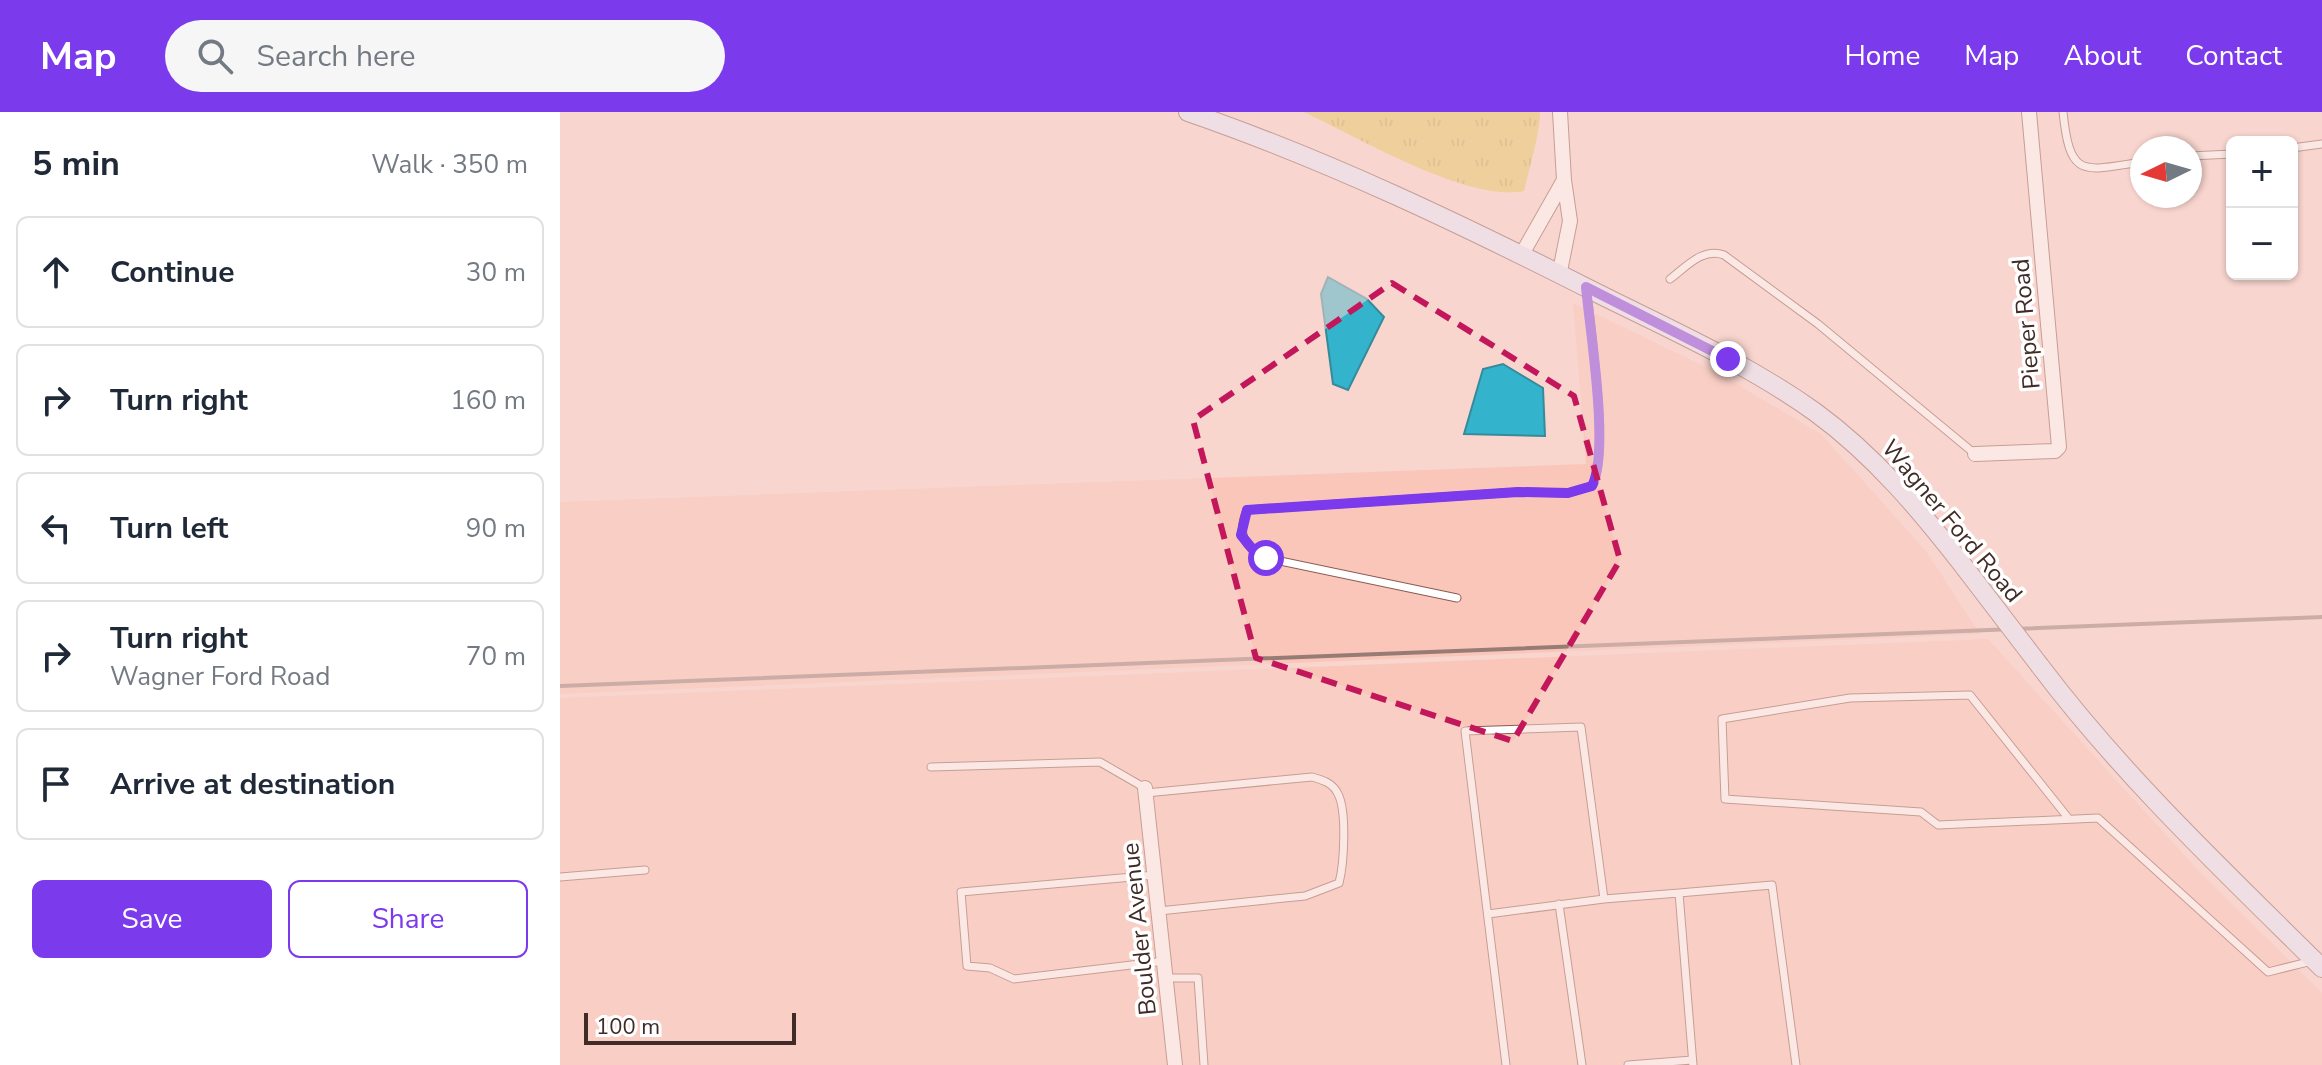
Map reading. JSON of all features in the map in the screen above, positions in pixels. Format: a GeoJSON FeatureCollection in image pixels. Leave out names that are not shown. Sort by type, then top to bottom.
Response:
{"type":"FeatureCollection","features":[{"type":"Feature","properties":{"kind":"main road","name":"Wagner Ford Road"},"geometry":{"type":"LineString","coordinates":[[1188,112],[1337,168],[1560,271],[1728,359],[1816,413],[1883,471],[2131,775],[2318,964]]}},
{"type":"Feature","properties":{"kind":"street"},"geometry":{"type":"LineString","coordinates":[[1560,112],[1570,221],[1560,271]]}},
{"type":"Feature","properties":{"kind":"street","name":"Pieper Road"},"geometry":{"type":"LineString","coordinates":[[1975,454],[2055,451],[2059,447],[2029,112]]}},
{"type":"Feature","properties":{"kind":"street"},"geometry":{"type":"LineString","coordinates":[[1522,254],[1564,180]]}},
{"type":"Feature","properties":{"kind":"street","name":"Boulder Avenue"},"geometry":{"type":"LineString","coordinates":[[1146,790],[1175,1065]]}},
{"type":"Feature","properties":{"kind":"lane"},"geometry":{"type":"LineString","coordinates":[[2063,112],[2071,157],[2078,165],[2092,168],[2130,163]]}},
{"type":"Feature","properties":{"kind":"lane"},"geometry":{"type":"LineString","coordinates":[[2298,147],[2322,144]]}},
{"type":"Feature","properties":{"kind":"lane"},"geometry":{"type":"LineString","coordinates":[[2202,155],[2226,154]]}},
{"type":"Feature","properties":{"kind":"lane"},"geometry":{"type":"LineString","coordinates":[[1670,279],[1708,253],[1724,255],[1818,324],[1975,454]]}},
{"type":"Feature","properties":{"kind":"lane"},"geometry":{"type":"LineString","coordinates":[[1457,598],[1266,558],[1246,544],[1241,535],[1241,523],[1247,510],[1518,492],[1568,493],[1592,486],[1599,467],[1599,454],[1586,287]]}},
{"type":"Feature","properties":{"kind":"lane"},"geometry":{"type":"LineString","coordinates":[[2069,819],[1970,695],[1850,698],[1722,719],[1725,799],[1921,812],[1938,825],[2098,818],[2268,972],[2318,964]]}},
{"type":"Feature","properties":{"kind":"lane"},"geometry":{"type":"LineString","coordinates":[[1506,1065],[1465,731],[1581,727],[1604,899]]}},
{"type":"Feature","properties":{"kind":"lane"},"geometry":{"type":"LineString","coordinates":[[931,767],[1100,762],[1146,790],[1312,777],[1328,782],[1339,795],[1344,864],[1339,883],[1305,896],[1159,911]]}},
{"type":"Feature","properties":{"kind":"lane"},"geometry":{"type":"LineString","coordinates":[[560,877],[645,870]]}},
{"type":"Feature","properties":{"kind":"lane"},"geometry":{"type":"LineString","coordinates":[[1155,875],[961,892],[967,966],[990,968],[1014,979],[1165,961]]}},
{"type":"Feature","properties":{"kind":"lane"},"geometry":{"type":"LineString","coordinates":[[1488,914],[1604,899],[1772,885],[1796,1065]]}},
{"type":"Feature","properties":{"kind":"lane"},"geometry":{"type":"LineString","coordinates":[[1628,1065],[1693,1062],[1679,893]]}},
{"type":"Feature","properties":{"kind":"lane"},"geometry":{"type":"LineString","coordinates":[[1559,904],[1582,1065]]}},
{"type":"Feature","properties":{"kind":"lane"},"geometry":{"type":"LineString","coordinates":[[1166,978],[1198,978],[1204,1065]]}},
{"type":"Feature","properties":{"kind":"highlighted area"},"geometry":{"type":"Polygon","coordinates":[[[1392,283],[1574,396],[1620,560],[1513,741],[1256,658],[1193,420],[1392,283]]]}},
{"type":"Feature","properties":{"kind":"shaded area"},"geometry":{"type":"Polygon","coordinates":[[[1573,303],[1718,373],[1821,434],[1926,551],[1980,634],[560,694],[560,502],[1586,464],[1573,303]]]}},
{"type":"Feature","properties":{"kind":"shaded area"},"geometry":{"type":"Polygon","coordinates":[[[1988,639],[2197,869],[2322,993],[2322,1065],[560,1065],[560,698],[1988,639]]]}},
{"type":"Feature","properties":{"kind":"green space"},"geometry":{"type":"Polygon","coordinates":[[[1304,112],[1540,112],[1540,121],[1524,191],[1501,192],[1444,178],[1304,112]]]}},
{"type":"Feature","properties":{"kind":"water"},"geometry":{"type":"Polygon","coordinates":[[[1328,277],[1367,299],[1384,317],[1348,390],[1333,384],[1321,294],[1328,277]]]}},
{"type":"Feature","properties":{"kind":"water"},"geometry":{"type":"Polygon","coordinates":[[[1503,364],[1543,388],[1545,436],[1464,434],[1483,369],[1503,364]]]}},
{"type":"Feature","properties":{"kind":"railway"},"geometry":{"type":"LineString","coordinates":[[560,686],[2322,617]]}},
{"type":"Feature","properties":{"kind":"route"},"geometry":{"type":"LineString","coordinates":[[1266,558],[1246,544],[1241,535],[1241,523],[1247,510],[1518,492],[1568,493],[1584,491],[1592,486],[1599,467],[1598,428],[1586,287],[1728,359]]}}]}
